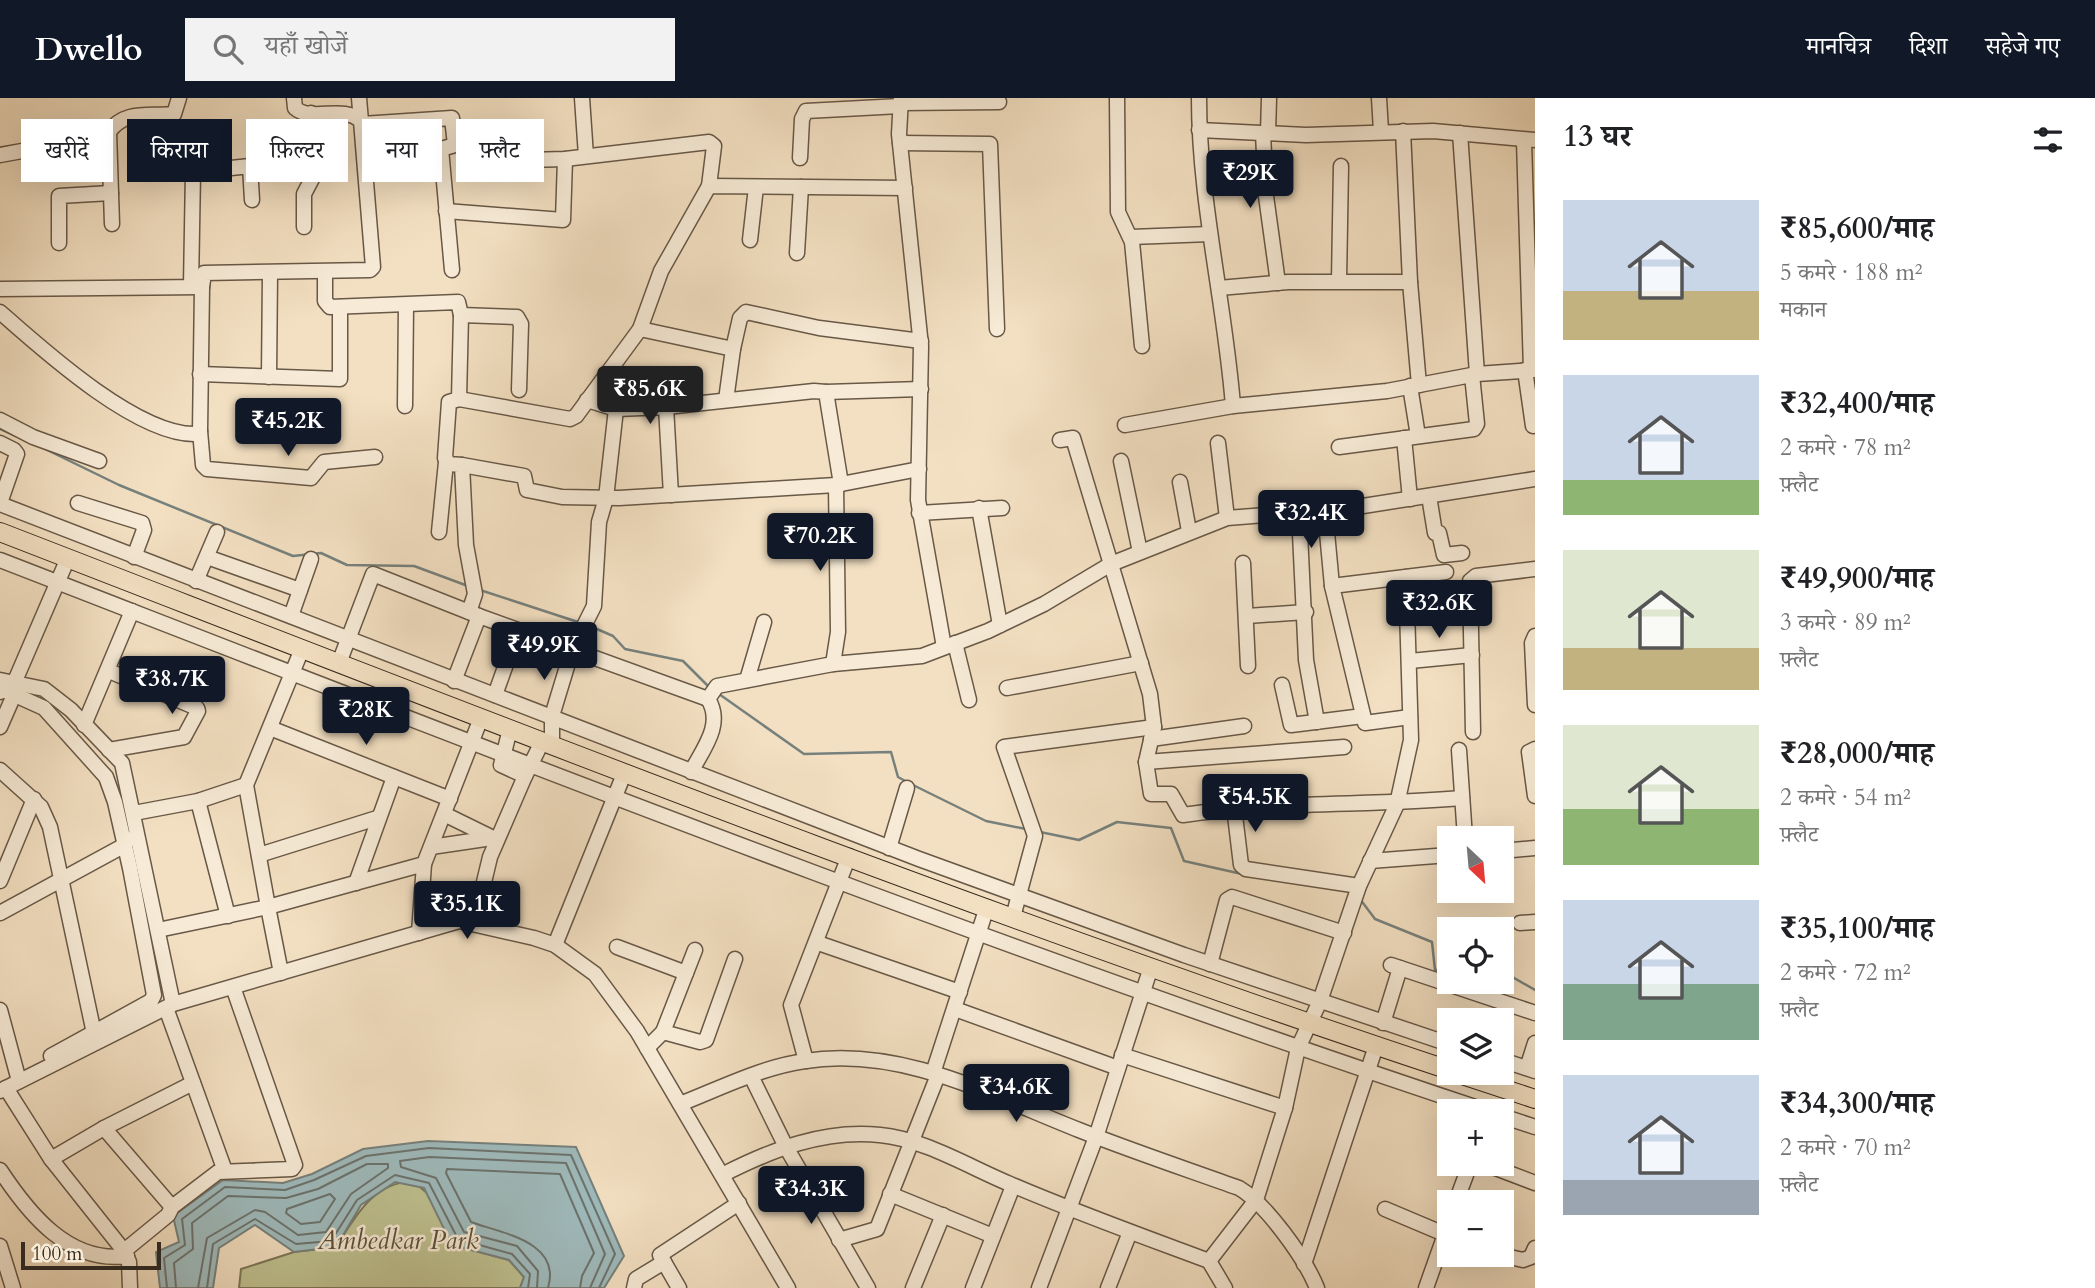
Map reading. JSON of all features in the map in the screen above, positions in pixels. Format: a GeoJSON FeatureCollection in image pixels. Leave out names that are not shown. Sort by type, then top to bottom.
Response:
{"type":"FeatureCollection","features":[{"type":"Feature","properties":{"kind":"main road"},"geometry":{"type":"LineString","coordinates":[[0,532],[624,774],[1310,1025],[1437,1066]]}},
{"type":"Feature","properties":{"kind":"main road"},"geometry":{"type":"LineString","coordinates":[[1492,1085],[1535,1099]]}},
{"type":"Feature","properties":{"kind":"street"},"geometry":{"type":"LineString","coordinates":[[112,223],[109,132],[114,125],[135,114],[174,114],[179,98]]}},
{"type":"Feature","properties":{"kind":"street"},"geometry":{"type":"LineString","coordinates":[[294,98],[297,111],[346,114],[361,123],[451,117],[455,145],[441,149],[452,270]]}},
{"type":"Feature","properties":{"kind":"street"},"geometry":{"type":"LineString","coordinates":[[196,287],[204,273],[364,271],[373,267],[359,98]]}},
{"type":"Feature","properties":{"kind":"street"},"geometry":{"type":"LineString","coordinates":[[582,98],[586,156]]}},
{"type":"Feature","properties":{"kind":"street"},"geometry":{"type":"LineString","coordinates":[[1117,98],[1118,212],[1130,237],[1142,346]]}},
{"type":"Feature","properties":{"kind":"street"},"geometry":{"type":"LineString","coordinates":[[1199,98],[1199,130],[1210,233],[1233,406]]}},
{"type":"Feature","properties":{"kind":"street"},"geometry":{"type":"LineString","coordinates":[[1269,98],[1265,133],[1266,196],[1278,283]]}},
{"type":"Feature","properties":{"kind":"street"},"geometry":{"type":"LineString","coordinates":[[1379,98],[1381,131]]}},
{"type":"Feature","properties":{"kind":"street"},"geometry":{"type":"LineString","coordinates":[[800,158],[802,119],[806,111],[900,103],[999,102]]}},
{"type":"Feature","properties":{"kind":"street"},"geometry":{"type":"LineString","coordinates":[[900,103],[900,143],[921,341],[919,513],[949,645],[969,700]]}},
{"type":"Feature","properties":{"kind":"street"},"geometry":{"type":"LineString","coordinates":[[304,227],[303,194],[315,173],[311,113]]}},
{"type":"Feature","properties":{"kind":"street"},"geometry":{"type":"LineString","coordinates":[[1199,130],[1265,133],[1403,131],[1460,133],[1529,141],[1530,370],[1533,426]]}},
{"type":"Feature","properties":{"kind":"street"},"geometry":{"type":"LineString","coordinates":[[1403,131],[1415,386],[1410,499]]}},
{"type":"Feature","properties":{"kind":"street"},"geometry":{"type":"LineString","coordinates":[[1339,447],[1476,427],[1460,133]]}},
{"type":"Feature","properties":{"kind":"street"},"geometry":{"type":"LineString","coordinates":[[439,533],[449,402],[459,399],[570,419],[576,416],[640,329],[661,271],[709,186],[714,146],[712,142],[544,160]]}},
{"type":"Feature","properties":{"kind":"street"},"geometry":{"type":"LineString","coordinates":[[900,143],[990,144],[997,329]]}},
{"type":"Feature","properties":{"kind":"street"},"geometry":{"type":"LineString","coordinates":[[0,155],[21,151]]}},
{"type":"Feature","properties":{"kind":"street"},"geometry":{"type":"LineString","coordinates":[[446,211],[563,220],[565,159]]}},
{"type":"Feature","properties":{"kind":"street"},"geometry":{"type":"LineString","coordinates":[[252,200],[250,166],[193,172],[203,465],[207,469],[311,478],[324,462],[375,457]]}},
{"type":"Feature","properties":{"kind":"street"},"geometry":{"type":"LineString","coordinates":[[1339,281],[1341,166]]}},
{"type":"Feature","properties":{"kind":"street"},"geometry":{"type":"LineString","coordinates":[[709,186],[905,188]]}},
{"type":"Feature","properties":{"kind":"street"},"geometry":{"type":"LineString","coordinates":[[750,240],[756,187]]}},
{"type":"Feature","properties":{"kind":"street"},"geometry":{"type":"LineString","coordinates":[[797,253],[801,187]]}},
{"type":"Feature","properties":{"kind":"street"},"geometry":{"type":"LineString","coordinates":[[59,243],[60,196],[111,193]]}},
{"type":"Feature","properties":{"kind":"street"},"geometry":{"type":"LineString","coordinates":[[1130,237],[1210,233]]}},
{"type":"Feature","properties":{"kind":"street"},"geometry":{"type":"LineString","coordinates":[[325,272],[324,301],[330,307],[458,302],[461,314],[459,399]]}},
{"type":"Feature","properties":{"kind":"street"},"geometry":{"type":"LineString","coordinates":[[269,377],[270,273]]}},
{"type":"Feature","properties":{"kind":"street"},"geometry":{"type":"LineString","coordinates":[[1219,288],[1339,281],[1410,282]]}},
{"type":"Feature","properties":{"kind":"street"},"geometry":{"type":"LineString","coordinates":[[0,289],[196,287]]}},
{"type":"Feature","properties":{"kind":"street"},"geometry":{"type":"LineString","coordinates":[[405,406],[406,305]]}},
{"type":"Feature","properties":{"kind":"street"},"geometry":{"type":"LineString","coordinates":[[200,374],[340,379],[341,307]]}},
{"type":"Feature","properties":{"kind":"street"},"geometry":{"type":"LineString","coordinates":[[0,312],[129,412],[169,430],[188,434],[200,431]]}},
{"type":"Feature","properties":{"kind":"street"},"geometry":{"type":"LineString","coordinates":[[726,400],[740,318],[746,312],[819,328],[921,341]]}},
{"type":"Feature","properties":{"kind":"street"},"geometry":{"type":"LineString","coordinates":[[461,314],[520,320],[519,390]]}},
{"type":"Feature","properties":{"kind":"street"},"geometry":{"type":"LineString","coordinates":[[640,329],[733,349]]}},
{"type":"Feature","properties":{"kind":"street"},"geometry":{"type":"LineString","coordinates":[[1125,425],[1233,406],[1530,370]]}},
{"type":"Feature","properties":{"kind":"street"},"geometry":{"type":"LineString","coordinates":[[587,400],[616,409],[826,392],[921,389]]}},
{"type":"Feature","properties":{"kind":"street"},"geometry":{"type":"LineString","coordinates":[[826,392],[839,485],[838,632],[833,664]]}},
{"type":"Feature","properties":{"kind":"street"},"geometry":{"type":"LineString","coordinates":[[666,407],[671,495]]}},
{"type":"Feature","properties":{"kind":"street"},"geometry":{"type":"LineString","coordinates":[[474,924],[495,839],[529,771],[547,744],[552,716],[572,650],[584,621],[594,606],[599,522],[606,498],[616,409]]}},
{"type":"Feature","properties":{"kind":"street"},"geometry":{"type":"LineString","coordinates":[[0,420],[33,437],[99,461]]}},
{"type":"Feature","properties":{"kind":"street"},"geometry":{"type":"LineString","coordinates":[[1060,440],[1073,439],[1150,694],[1152,733],[1146,762],[1151,794],[1171,794],[1183,815],[1234,807],[1397,804],[1462,798]]}},
{"type":"Feature","properties":{"kind":"street"},"geometry":{"type":"LineString","coordinates":[[0,443],[16,453],[4,473],[0,504],[889,848],[1210,964],[1437,1040]]}},
{"type":"Feature","properties":{"kind":"street"},"geometry":{"type":"LineString","coordinates":[[1218,443],[1227,517]]}},
{"type":"Feature","properties":{"kind":"street"},"geometry":{"type":"LineString","coordinates":[[1121,461],[1140,552]]}},
{"type":"Feature","properties":{"kind":"street"},"geometry":{"type":"LineString","coordinates":[[446,462],[524,476],[527,490],[545,495],[606,498],[839,485],[919,469]]}},
{"type":"Feature","properties":{"kind":"street"},"geometry":{"type":"LineString","coordinates":[[454,681],[474,614],[475,589],[466,545],[461,465]]}},
{"type":"Feature","properties":{"kind":"street"},"geometry":{"type":"LineString","coordinates":[[339,663],[373,574],[572,650],[712,693],[747,680],[833,664],[922,656],[1044,604],[1111,564],[1227,517],[1325,510],[1535,480]]}},
{"type":"Feature","properties":{"kind":"street"},"geometry":{"type":"LineString","coordinates":[[1180,482],[1189,531]]}},
{"type":"Feature","properties":{"kind":"street"},"geometry":{"type":"LineString","coordinates":[[1429,496],[1435,533],[1439,533],[1444,555],[1462,553]]}},
{"type":"Feature","properties":{"kind":"street"},"geometry":{"type":"LineString","coordinates":[[78,503],[142,523],[144,530],[134,557]]}},
{"type":"Feature","properties":{"kind":"street"},"geometry":{"type":"LineString","coordinates":[[979,508],[1000,625]]}},
{"type":"Feature","properties":{"kind":"street"},"geometry":{"type":"LineString","coordinates":[[919,513],[1002,508]]}},
{"type":"Feature","properties":{"kind":"street"},"geometry":{"type":"LineString","coordinates":[[1325,510],[1332,586],[1365,723],[1410,717]]}},
{"type":"Feature","properties":{"kind":"street"},"geometry":{"type":"LineString","coordinates":[[1299,512],[1306,612],[1306,660],[1317,722]]}},
{"type":"Feature","properties":{"kind":"street"},"geometry":{"type":"LineString","coordinates":[[196,581],[218,532]]}},
{"type":"Feature","properties":{"kind":"street"},"geometry":{"type":"LineString","coordinates":[[207,557],[300,590]]}},
{"type":"Feature","properties":{"kind":"street"},"geometry":{"type":"LineString","coordinates":[[0,727],[7,687],[68,558]]}},
{"type":"Feature","properties":{"kind":"street"},"geometry":{"type":"LineString","coordinates":[[291,616],[311,559]]}},
{"type":"Feature","properties":{"kind":"street"},"geometry":{"type":"LineString","coordinates":[[0,560],[505,755],[529,771],[614,797],[1298,1048],[1451,1099]]}},
{"type":"Feature","properties":{"kind":"street"},"geometry":{"type":"LineString","coordinates":[[1243,563],[1248,666]]}},
{"type":"Feature","properties":{"kind":"street"},"geometry":{"type":"LineString","coordinates":[[1473,732],[1472,578],[1535,569]]}},
{"type":"Feature","properties":{"kind":"street"},"geometry":{"type":"LineString","coordinates":[[1332,586],[1447,572]]}},
{"type":"Feature","properties":{"kind":"street"},"geometry":{"type":"LineString","coordinates":[[1209,1261],[1256,1200],[1285,1108],[1298,1048],[1320,1001],[1357,893],[1397,804],[1411,740],[1406,577]]}},
{"type":"Feature","properties":{"kind":"street"},"geometry":{"type":"LineString","coordinates":[[85,724],[132,611]]}},
{"type":"Feature","properties":{"kind":"street"},"geometry":{"type":"LineString","coordinates":[[1247,616],[1306,612]]}},
{"type":"Feature","properties":{"kind":"street"},"geometry":{"type":"LineString","coordinates":[[747,680],[764,622]]}},
{"type":"Feature","properties":{"kind":"street"},"geometry":{"type":"LineString","coordinates":[[495,695],[518,631]]}},
{"type":"Feature","properties":{"kind":"street"},"geometry":{"type":"LineString","coordinates":[[1535,636],[1531,643],[1535,705]]}},
{"type":"Feature","properties":{"kind":"street"},"geometry":{"type":"LineString","coordinates":[[281,973],[246,785],[302,649]]}},
{"type":"Feature","properties":{"kind":"street"},"geometry":{"type":"LineString","coordinates":[[1409,661],[1472,655]]}},
{"type":"Feature","properties":{"kind":"street"},"geometry":{"type":"LineString","coordinates":[[1007,688],[1141,663]]}},
{"type":"Feature","properties":{"kind":"street"},"geometry":{"type":"LineString","coordinates":[[109,671],[197,708],[198,711],[184,737],[109,750]]}},
{"type":"Feature","properties":{"kind":"street"},"geometry":{"type":"LineString","coordinates":[[1282,685],[1290,725],[1363,716]]}},
{"type":"Feature","properties":{"kind":"street"},"geometry":{"type":"LineString","coordinates":[[7,687],[44,689],[85,724],[122,763],[158,930],[170,1006],[193,1083],[225,1171]]}},
{"type":"Feature","properties":{"kind":"street"},"geometry":{"type":"LineString","coordinates":[[7,687],[44,708],[106,777],[125,845],[154,998],[95,1037],[11,1084]]}},
{"type":"Feature","properties":{"kind":"street"},"geometry":{"type":"LineString","coordinates":[[691,772],[715,725],[712,693]]}},
{"type":"Feature","properties":{"kind":"street"},"geometry":{"type":"LineString","coordinates":[[419,933],[424,864],[481,718]]}},
{"type":"Feature","properties":{"kind":"street"},"geometry":{"type":"LineString","coordinates":[[1013,917],[1035,836],[1004,747],[1244,726]]}},
{"type":"Feature","properties":{"kind":"street"},"geometry":{"type":"LineString","coordinates":[[270,728],[450,799]]}},
{"type":"Feature","properties":{"kind":"street"},"geometry":{"type":"LineString","coordinates":[[505,755],[510,729]]}},
{"type":"Feature","properties":{"kind":"street"},"geometry":{"type":"LineString","coordinates":[[1146,762],[1344,747]]}},
{"type":"Feature","properties":{"kind":"street"},"geometry":{"type":"LineString","coordinates":[[1535,749],[1529,752],[1535,796]]}},
{"type":"Feature","properties":{"kind":"street"},"geometry":{"type":"LineString","coordinates":[[1459,750],[1464,826]]}},
{"type":"Feature","properties":{"kind":"street"},"geometry":{"type":"LineString","coordinates":[[106,777],[122,763]]}},
{"type":"Feature","properties":{"kind":"street"},"geometry":{"type":"LineString","coordinates":[[0,770],[34,799],[41,807],[50,827],[95,1037]]}},
{"type":"Feature","properties":{"kind":"street"},"geometry":{"type":"LineString","coordinates":[[555,945],[624,774]]}},
{"type":"Feature","properties":{"kind":"street"},"geometry":{"type":"LineString","coordinates":[[356,883],[377,818],[394,777]]}},
{"type":"Feature","properties":{"kind":"street"},"geometry":{"type":"LineString","coordinates":[[135,817],[246,785]]}},
{"type":"Feature","properties":{"kind":"street"},"geometry":{"type":"LineString","coordinates":[[889,848],[907,788]]}},
{"type":"Feature","properties":{"kind":"street"},"geometry":{"type":"LineString","coordinates":[[0,881],[34,799]]}},
{"type":"Feature","properties":{"kind":"street"},"geometry":{"type":"LineString","coordinates":[[198,801],[228,916]]}},
{"type":"Feature","properties":{"kind":"street"},"geometry":{"type":"LineString","coordinates":[[1234,807],[1241,864],[1246,869],[1357,893]]}},
{"type":"Feature","properties":{"kind":"street"},"geometry":{"type":"LineString","coordinates":[[444,814],[495,839]]}},
{"type":"Feature","properties":{"kind":"street"},"geometry":{"type":"LineString","coordinates":[[0,913],[125,845],[135,817]]}},
{"type":"Feature","properties":{"kind":"street"},"geometry":{"type":"LineString","coordinates":[[259,855],[377,818]]}},
{"type":"Feature","properties":{"kind":"street"},"geometry":{"type":"LineString","coordinates":[[431,847],[495,839]]}},
{"type":"Feature","properties":{"kind":"street"},"geometry":{"type":"LineString","coordinates":[[1514,850],[1535,848]]}},
{"type":"Feature","properties":{"kind":"street"},"geometry":{"type":"LineString","coordinates":[[806,1060],[791,1005],[818,943],[849,856]]}},
{"type":"Feature","properties":{"kind":"street"},"geometry":{"type":"LineString","coordinates":[[1370,861],[1437,856]]}},
{"type":"Feature","properties":{"kind":"street"},"geometry":{"type":"LineString","coordinates":[[158,930],[268,907],[424,864]]}},
{"type":"Feature","properties":{"kind":"street"},"geometry":{"type":"LineString","coordinates":[[1210,964],[1227,900],[1232,897],[1345,933]]}},
{"type":"Feature","properties":{"kind":"street"},"geometry":{"type":"LineString","coordinates":[[839,1240],[877,1229],[936,1074],[987,907]]}},
{"type":"Feature","properties":{"kind":"street"},"geometry":{"type":"LineString","coordinates":[[95,1037],[170,1006],[459,921],[555,945],[595,974],[648,1048],[788,1288]]}},
{"type":"Feature","properties":{"kind":"street"},"geometry":{"type":"LineString","coordinates":[[818,943],[960,992]]}},
{"type":"Feature","properties":{"kind":"street"},"geometry":{"type":"LineString","coordinates":[[617,947],[686,973]]}},
{"type":"Feature","properties":{"kind":"street"},"geometry":{"type":"LineString","coordinates":[[648,1048],[663,1032],[695,950]]}},
{"type":"Feature","properties":{"kind":"street"},"geometry":{"type":"LineString","coordinates":[[663,1032],[700,1042],[706,1040],[735,959]]}},
{"type":"Feature","properties":{"kind":"street"},"geometry":{"type":"LineString","coordinates":[[1383,1023],[1396,966],[1535,1013]]}},
{"type":"Feature","properties":{"kind":"street"},"geometry":{"type":"LineString","coordinates":[[1039,1288],[1096,1137],[1151,967]]}},
{"type":"Feature","properties":{"kind":"street"},"geometry":{"type":"LineString","coordinates":[[0,1170],[24,1203],[65,1244],[90,1254],[126,1253],[168,1214],[172,1207],[218,1172],[292,1169],[295,1165],[233,987]]}},
{"type":"Feature","properties":{"kind":"street"},"geometry":{"type":"LineString","coordinates":[[955,1009],[1120,1062],[1285,1108]]}},
{"type":"Feature","properties":{"kind":"street"},"geometry":{"type":"LineString","coordinates":[[0,1010],[11,1084],[51,1160],[126,1253],[130,1288]]}},
{"type":"Feature","properties":{"kind":"street"},"geometry":{"type":"LineString","coordinates":[[1514,1064],[1531,1070],[1535,1042]]}},
{"type":"Feature","properties":{"kind":"street"},"geometry":{"type":"LineString","coordinates":[[1304,1264],[1376,1046]]}},
{"type":"Feature","properties":{"kind":"street"},"geometry":{"type":"LineString","coordinates":[[680,1104],[751,1076],[806,1060],[875,1060],[913,1065],[1096,1137],[1239,1188],[1256,1200],[1304,1264],[1317,1288]]}},
{"type":"Feature","properties":{"kind":"street"},"geometry":{"type":"LineString","coordinates":[[751,1076],[786,1147],[868,1288]]}},
{"type":"Feature","properties":{"kind":"street"},"geometry":{"type":"LineString","coordinates":[[51,1160],[104,1128],[193,1083]]}},
{"type":"Feature","properties":{"kind":"street"},"geometry":{"type":"LineString","coordinates":[[1493,1099],[1498,1087]]}},
{"type":"Feature","properties":{"kind":"street"},"geometry":{"type":"LineString","coordinates":[[1514,1120],[1535,1127]]}},
{"type":"Feature","properties":{"kind":"street"},"geometry":{"type":"LineString","coordinates":[[104,1128],[172,1207]]}},
{"type":"Feature","properties":{"kind":"street"},"geometry":{"type":"LineString","coordinates":[[722,1175],[786,1147],[822,1138],[866,1134],[911,1142],[1013,1186],[1209,1261],[1225,1288]]}},
{"type":"Feature","properties":{"kind":"street"},"geometry":{"type":"LineString","coordinates":[[1514,1175],[1535,1183]]}},
{"type":"Feature","properties":{"kind":"street"},"geometry":{"type":"LineString","coordinates":[[973,1288],[1013,1186]]}},
{"type":"Feature","properties":{"kind":"street"},"geometry":{"type":"LineString","coordinates":[[890,1194],[993,1236]]}},
{"type":"Feature","properties":{"kind":"street"},"geometry":{"type":"LineString","coordinates":[[680,1288],[664,1262],[662,1253],[739,1203]]}},
{"type":"Feature","properties":{"kind":"street"},"geometry":{"type":"LineString","coordinates":[[1385,1209],[1437,1227]]}},
{"type":"Feature","properties":{"kind":"street"},"geometry":{"type":"LineString","coordinates":[[913,1288],[943,1216]]}},
{"type":"Feature","properties":{"kind":"street"},"geometry":{"type":"LineString","coordinates":[[1108,1288],[1130,1232]]}},
{"type":"Feature","properties":{"kind":"street"},"geometry":{"type":"LineString","coordinates":[[0,1246],[13,1288]]}},
{"type":"Feature","properties":{"kind":"street"},"geometry":{"type":"LineString","coordinates":[[1514,1258],[1522,1260],[1531,1257],[1535,1248]]}},
{"type":"Feature","properties":{"kind":"street"},"geometry":{"type":"LineString","coordinates":[[1426,1288],[1437,1260]]}},
{"type":"Feature","properties":{"kind":"street"},"geometry":{"type":"LineString","coordinates":[[634,1288],[636,1279],[664,1262]]}},
{"type":"Feature","properties":{"kind":"green space","name":"Ambedkar Park"},"geometry":{"type":"Polygon","coordinates":[[[411,1181],[433,1200],[447,1226],[453,1245],[509,1260],[524,1277],[520,1288],[239,1288],[241,1269],[294,1252],[336,1247],[358,1214],[375,1195],[397,1183],[411,1181]]]}},
{"type":"Feature","properties":{"kind":"water"},"geometry":{"type":"Polygon","coordinates":[[[428,1141],[576,1147],[624,1256],[604,1288],[520,1288],[524,1277],[509,1260],[452,1245],[424,1188],[395,1182],[361,1205],[336,1247],[294,1252],[255,1225],[219,1248],[213,1288],[160,1288],[156,1252],[179,1242],[173,1216],[223,1180],[283,1183],[312,1174],[363,1149],[428,1141]]]}},
{"type":"Feature","properties":{"kind":"waterway"},"geometry":{"type":"LineString","coordinates":[[0,429],[16,436]]}},
{"type":"Feature","properties":{"kind":"waterway"},"geometry":{"type":"LineString","coordinates":[[41,447],[119,485],[293,556],[321,553],[347,565],[414,566],[468,586]]}},
{"type":"Feature","properties":{"kind":"waterway"},"geometry":{"type":"LineString","coordinates":[[480,590],[581,623]]}},
{"type":"Feature","properties":{"kind":"waterway"},"geometry":{"type":"LineString","coordinates":[[590,626],[613,636],[625,649],[683,661],[710,688]]}},
{"type":"Feature","properties":{"kind":"waterway"},"geometry":{"type":"LineString","coordinates":[[719,694],[804,754],[891,752],[898,777],[907,782]]}},
{"type":"Feature","properties":{"kind":"waterway"},"geometry":{"type":"LineString","coordinates":[[913,785],[986,821],[1026,829]]}},
{"type":"Feature","properties":{"kind":"waterway"},"geometry":{"type":"LineString","coordinates":[[1040,832],[1079,840],[1117,822],[1171,828],[1184,861],[1242,874]]}},
{"type":"Feature","properties":{"kind":"waterway"},"geometry":{"type":"LineString","coordinates":[[1360,899],[1375,919],[1432,942],[1437,970]]}},
{"type":"Feature","properties":{"kind":"waterway"},"geometry":{"type":"LineString","coordinates":[[1514,978],[1535,990]]}}]}
